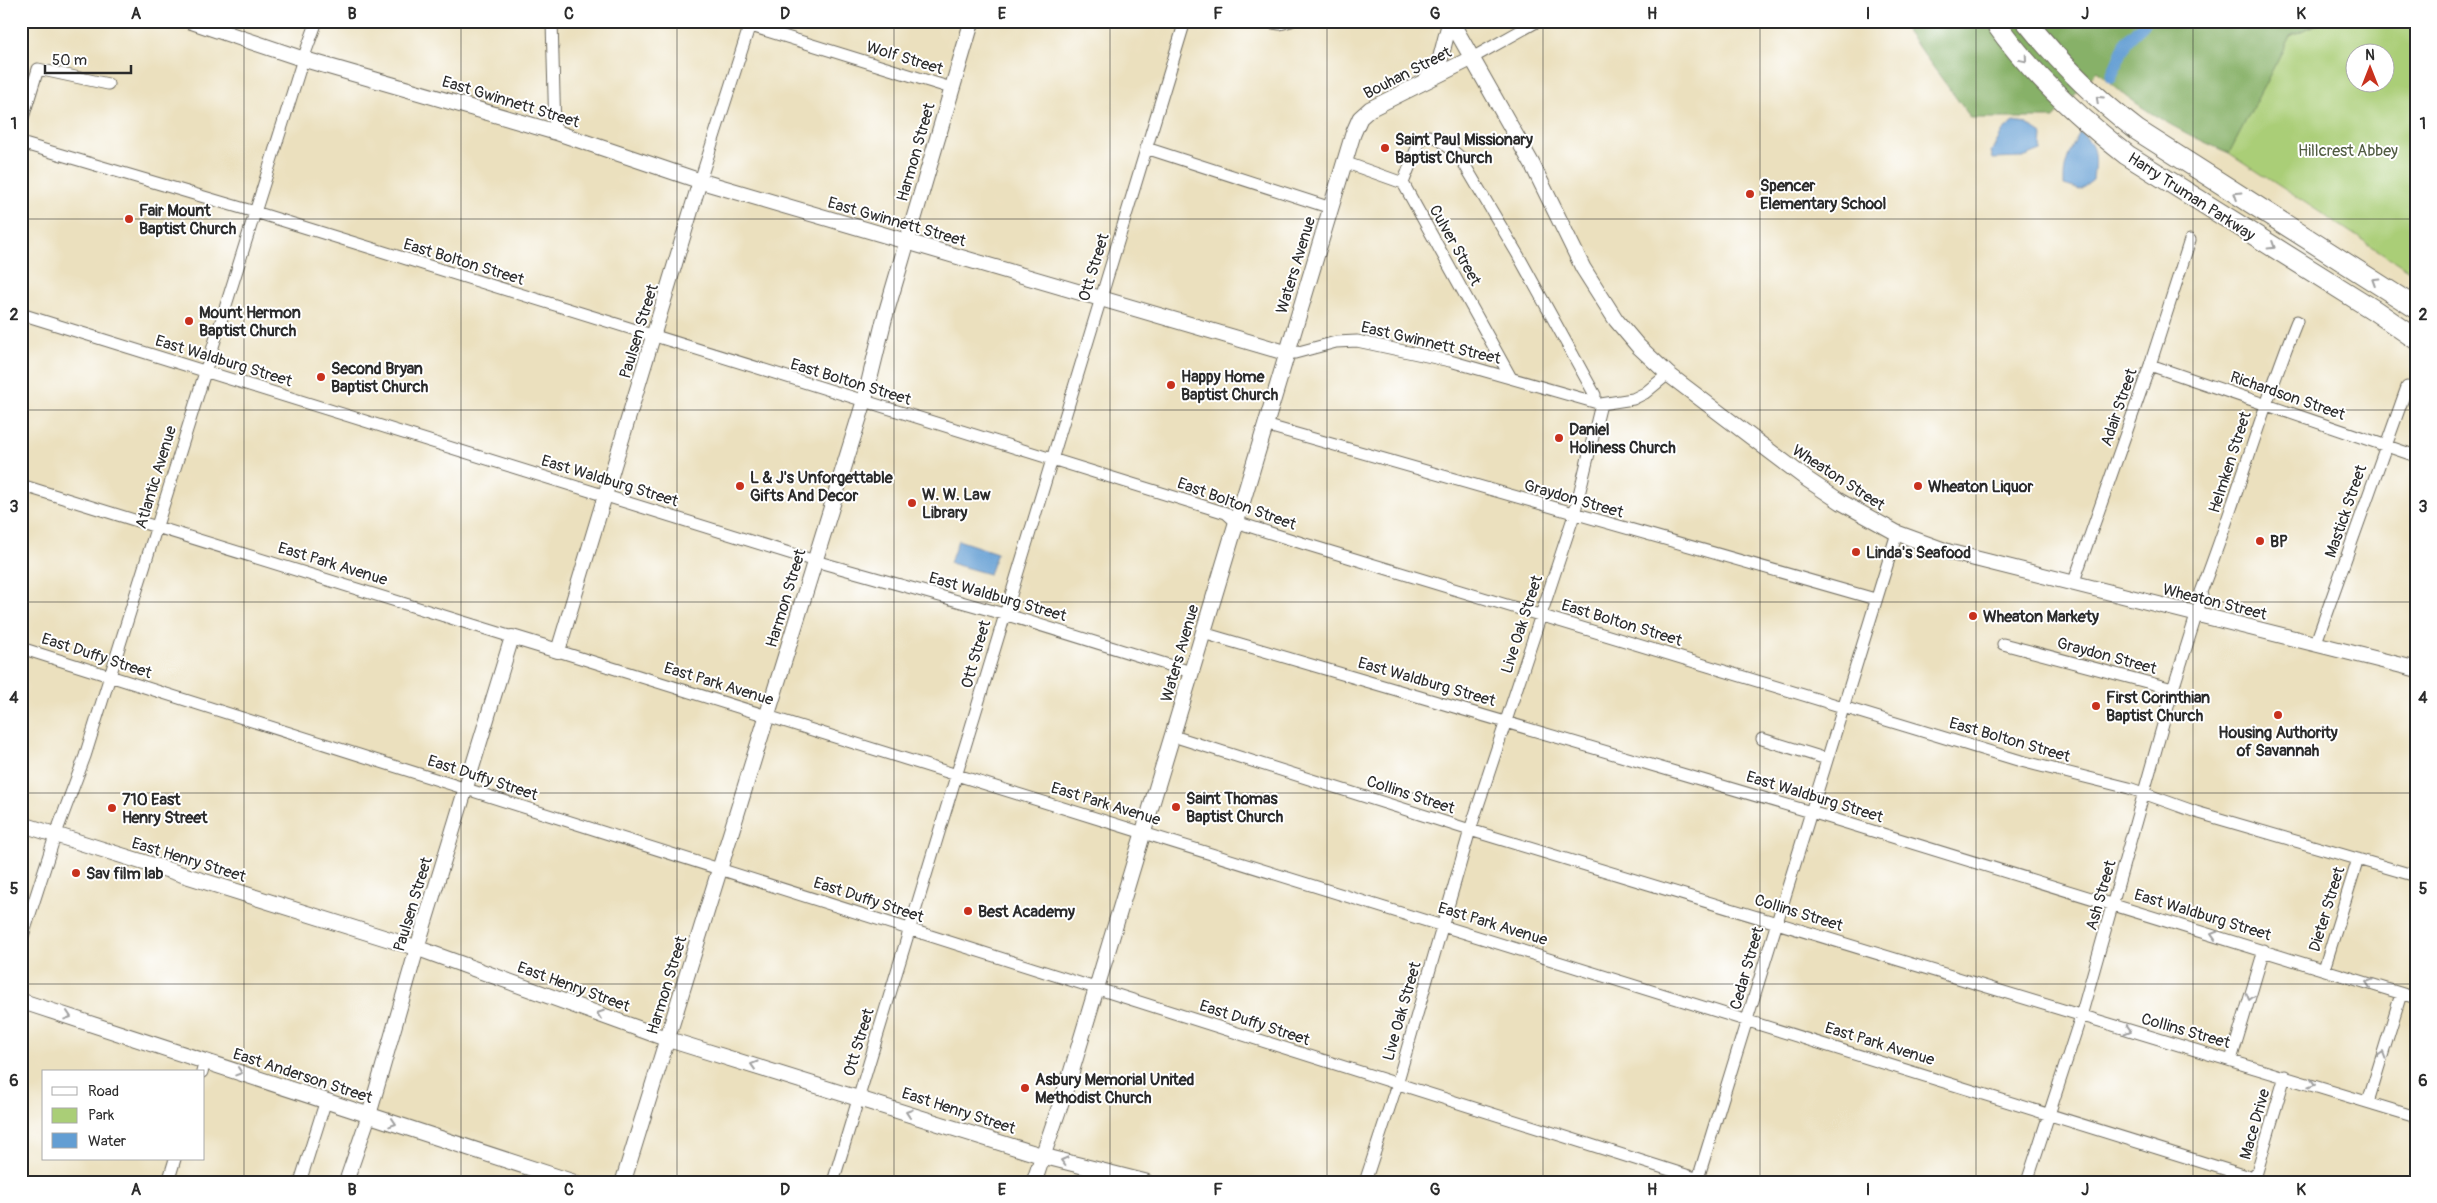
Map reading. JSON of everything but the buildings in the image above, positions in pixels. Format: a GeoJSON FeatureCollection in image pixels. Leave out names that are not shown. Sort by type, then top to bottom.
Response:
{"type":"FeatureCollection","features":[{"type":"Feature","properties":{"kind":"highway","name":"Harry Truman Parkway"},"geometry":{"type":"LineString","coordinates":[[1994,21],[2027,63],[2057,95],[2091,127],[2127,155],[2374,310],[2416,340]]}},
{"type":"Feature","properties":{"kind":"highway","name":"Harry Truman Parkway"},"geometry":{"type":"LineString","coordinates":[[2026,21],[2075,77],[2136,130],[2416,308]]}},
{"type":"Feature","properties":{"kind":"main road","name":"East Gwinnett Street"},"geometry":{"type":"LineString","coordinates":[[190,21],[303,59],[554,132],[700,181],[1287,353]]}},
{"type":"Feature","properties":{"kind":"main road","name":"Harmon Street"},"geometry":{"type":"LineString","coordinates":[[623,1182],[864,402],[884,320],[972,21]]}},
{"type":"Feature","properties":{"kind":"main road","name":"Wheaton Street"},"geometry":{"type":"LineString","coordinates":[[1451,21],[1532,164],[1583,268],[1604,304],[1626,333],[1668,374],[1808,480],[1896,533],[1950,552],[2416,669]]}},
{"type":"Feature","properties":{"kind":"main road"},"geometry":{"type":"LineString","coordinates":[[1424,82],[1440,60],[1451,21]]}},
{"type":"Feature","properties":{"kind":"main road","name":"Bouhan Street"},"geometry":{"type":"LineString","coordinates":[[1353,134],[1360,118],[1370,109],[1472,58]]}},
{"type":"Feature","properties":{"kind":"main road","name":"Waters Avenue"},"geometry":{"type":"LineString","coordinates":[[1034,1182],[1097,988],[1353,134]]}},
{"type":"Feature","properties":{"kind":"main road","name":"East Henry Street"},"geometry":{"type":"LineString","coordinates":[[21,824],[416,948],[667,1039],[1043,1156],[1146,1182]]}},
{"type":"Feature","properties":{"kind":"main road","name":"East Anderson Street"},"geometry":{"type":"LineString","coordinates":[[21,1001],[203,1067],[326,1100],[574,1182]]}},
{"type":"Feature","properties":{"kind":"street","name":"Atlantic Avenue"},"geometry":{"type":"LineString","coordinates":[[21,942],[55,836],[85,756],[254,212],[317,21]]}},
{"type":"Feature","properties":{"kind":"street"},"geometry":{"type":"LineString","coordinates":[[552,21],[554,132]]}},
{"type":"Feature","properties":{"kind":"street","name":"Wolf Street"},"geometry":{"type":"LineString","coordinates":[[735,21],[750,23],[951,88]]}},
{"type":"Feature","properties":{"kind":"street","name":"Ott Street"},"geometry":{"type":"LineString","coordinates":[[833,1182],[1184,21]]}},
{"type":"Feature","properties":{"kind":"street"},"geometry":{"type":"LineString","coordinates":[[1258,21],[1280,24],[1291,21]]}},
{"type":"Feature","properties":{"kind":"street","name":"Bouhan Street"},"geometry":{"type":"LineString","coordinates":[[1472,58],[1538,21]]}},
{"type":"Feature","properties":{"kind":"street","name":"Paulsen Street"},"geometry":{"type":"LineString","coordinates":[[558,652],[700,181],[750,23]]}},
{"type":"Feature","properties":{"kind":"street"},"geometry":{"type":"LineString","coordinates":[[21,124],[38,69],[108,84]]}},
{"type":"Feature","properties":{"kind":"street"},"geometry":{"type":"LineString","coordinates":[[1344,162],[1403,183],[1420,140],[1429,136],[1438,138],[1460,157],[1518,255],[1598,403],[1633,399],[1645,393],[1668,374]]}},
{"type":"Feature","properties":{"kind":"street","name":"East Bolton Street"},"geometry":{"type":"LineString","coordinates":[[21,143],[254,212],[1226,513],[1236,522],[2021,760],[2144,794],[2196,812],[2416,876]]}},
{"type":"Feature","properties":{"kind":"street"},"geometry":{"type":"LineString","coordinates":[[1146,148],[1330,208]]}},
{"type":"Feature","properties":{"kind":"street","name":"Culver Street"},"geometry":{"type":"LineString","coordinates":[[1403,183],[1511,378]]}},
{"type":"Feature","properties":{"kind":"street","name":"Adair Street"},"geometry":{"type":"LineString","coordinates":[[2073,584],[2150,365],[2190,240]]}},
{"type":"Feature","properties":{"kind":"street","name":"East Waldburg Street"},"geometry":{"type":"LineString","coordinates":[[21,314],[815,561],[1004,614],[1191,672]]}},
{"type":"Feature","properties":{"kind":"street","name":"Helmken Street"},"geometry":{"type":"LineString","coordinates":[[2196,614],[2202,597],[2201,592],[2216,553],[2265,404],[2297,321]]}},
{"type":"Feature","properties":{"kind":"street","name":"East Gwinnett Street"},"geometry":{"type":"LineString","coordinates":[[1287,353],[1295,353],[1336,342],[1357,341],[1450,361],[1598,403]]}},
{"type":"Feature","properties":{"kind":"street","name":"Richardson Street"},"geometry":{"type":"LineString","coordinates":[[2150,365],[2416,456]]}},
{"type":"Feature","properties":{"kind":"street","name":"Mastick Street"},"geometry":{"type":"LineString","coordinates":[[2315,645],[2407,387]]}},
{"type":"Feature","properties":{"kind":"street","name":"Live Oak Street"},"geometry":{"type":"LineString","coordinates":[[1365,1182],[1397,1084],[1470,830],[1574,515],[1598,403]]}},
{"type":"Feature","properties":{"kind":"street","name":"Graydon Street"},"geometry":{"type":"LineString","coordinates":[[1265,425],[1574,515],[1875,599]]}},
{"type":"Feature","properties":{"kind":"street","name":"East Park Avenue"},"geometry":{"type":"LineString","coordinates":[[21,485],[2048,1114],[2254,1180],[2266,1182]]}},
{"type":"Feature","properties":{"kind":"street","name":"Cedar Street"},"geometry":{"type":"LineString","coordinates":[[1701,1181],[1776,922],[1812,812],[1842,705],[1896,533]]}},
{"type":"Feature","properties":{"kind":"street","name":"Ash Street"},"geometry":{"type":"LineString","coordinates":[[2027,1182],[2081,1016],[2196,614]]}},
{"type":"Feature","properties":{"kind":"street","name":"East Waldburg Street"},"geometry":{"type":"LineString","coordinates":[[1203,633],[1812,812],[2416,998]]}},
{"type":"Feature","properties":{"kind":"street","name":"Paulsen Street"},"geometry":{"type":"LineString","coordinates":[[346,1182],[369,1115],[416,948],[512,637]]}},
{"type":"Feature","properties":{"kind":"street","name":"Graydon Street"},"geometry":{"type":"LineString","coordinates":[[2003,644],[2173,689]]}},
{"type":"Feature","properties":{"kind":"street","name":"East Duffy Street"},"geometry":{"type":"LineString","coordinates":[[21,648],[1701,1181]]}},
{"type":"Feature","properties":{"kind":"street","name":"Collins Street"},"geometry":{"type":"LineString","coordinates":[[1173,736],[1470,830],[2416,1116]]}},
{"type":"Feature","properties":{"kind":"street"},"geometry":{"type":"LineString","coordinates":[[1762,739],[1827,759]]}},
{"type":"Feature","properties":{"kind":"street","name":"Dieter Street"},"geometry":{"type":"LineString","coordinates":[[2324,969],[2358,859]]}},
{"type":"Feature","properties":{"kind":"street"},"geometry":{"type":"LineString","coordinates":[[2231,1060],[2264,950]]}},
{"type":"Feature","properties":{"kind":"street"},"geometry":{"type":"LineString","coordinates":[[2368,1102],[2401,994]]}},
{"type":"Feature","properties":{"kind":"street","name":"Mace Drive"},"geometry":{"type":"LineString","coordinates":[[2254,1180],[2285,1076]]}},
{"type":"Feature","properties":{"kind":"street"},"geometry":{"type":"LineString","coordinates":[[300,1182],[326,1100]]}},
{"type":"Feature","properties":{"kind":"street"},"geometry":{"type":"LineString","coordinates":[[168,1182],[175,1160]]}},
{"type":"Feature","properties":{"kind":"green space"},"geometry":{"type":"Polygon","coordinates":[[[1899,21],[2323,21],[2290,36],[2229,153],[2193,137],[2159,118],[2127,96],[2097,71],[2054,118],[1971,118],[1899,21]]]}},
{"type":"Feature","properties":{"kind":"green space","name":"Hillcrest Abbey"},"geometry":{"type":"Polygon","coordinates":[[[2323,21],[2416,21],[2416,275],[2229,153],[2290,36],[2323,21]]]}},
{"type":"Feature","properties":{"kind":"water"},"geometry":{"type":"Polygon","coordinates":[[[2014,122],[2027,124],[2042,134],[2041,151],[2023,158],[1993,159],[1991,152],[2003,131],[2014,122]]]}},
{"type":"Feature","properties":{"kind":"water"},"geometry":{"type":"Polygon","coordinates":[[[2080,132],[2090,142],[2095,159],[2093,180],[2080,190],[2064,185],[2064,177],[2068,157],[2080,132]]]}},
{"type":"Feature","properties":{"kind":"water"},"geometry":{"type":"Polygon","coordinates":[[[958,540],[997,553],[989,574],[950,563],[958,540]]]}},
{"type":"Feature","properties":{"kind":"waterway"},"geometry":{"type":"LineString","coordinates":[[2111,77],[2126,42],[2146,21]]}},
{"type":"Feature","properties":{"kind":"railway"},"geometry":{"type":"LineString","coordinates":[[21,27],[24,21]]}},
{"type":"Feature","properties":{"kind":"place","name":"Saint Paul Missionary Baptist Church"},"geometry":{"type":"Point","coordinates":[1385,148]}},
{"type":"Feature","properties":{"kind":"place","name":"Spencer Elementary School"},"geometry":{"type":"Point","coordinates":[1750,194]}},
{"type":"Feature","properties":{"kind":"place","name":"Fair Mount Baptist Church"},"geometry":{"type":"Point","coordinates":[129,219]}},
{"type":"Feature","properties":{"kind":"place","name":"Mount Hermon Baptist Church"},"geometry":{"type":"Point","coordinates":[189,321]}},
{"type":"Feature","properties":{"kind":"place","name":"Second Bryan Baptist Church"},"geometry":{"type":"Point","coordinates":[321,377]}},
{"type":"Feature","properties":{"kind":"place","name":"Happy Home Baptist Church"},"geometry":{"type":"Point","coordinates":[1171,385]}},
{"type":"Feature","properties":{"kind":"place","name":"Daniel Holiness Church"},"geometry":{"type":"Point","coordinates":[1559,438]}},
{"type":"Feature","properties":{"kind":"place","name":"L & J's Unforgettable Gifts And Decor"},"geometry":{"type":"Point","coordinates":[740,486]}},
{"type":"Feature","properties":{"kind":"place","name":"Wheaton Liquor"},"geometry":{"type":"Point","coordinates":[1918,486]}},
{"type":"Feature","properties":{"kind":"place","name":"W. W. Law Library"},"geometry":{"type":"Point","coordinates":[912,503]}},
{"type":"Feature","properties":{"kind":"place","name":"BP"},"geometry":{"type":"Point","coordinates":[2260,541]}},
{"type":"Feature","properties":{"kind":"place","name":"Linda's Seafood"},"geometry":{"type":"Point","coordinates":[1856,552]}},
{"type":"Feature","properties":{"kind":"place","name":"Wheaton Markety"},"geometry":{"type":"Point","coordinates":[1973,616]}},
{"type":"Feature","properties":{"kind":"place","name":"First Corinthian Baptist Church"},"geometry":{"type":"Point","coordinates":[2096,706]}},
{"type":"Feature","properties":{"kind":"place","name":"Housing Authority of Savannah"},"geometry":{"type":"Point","coordinates":[2278,715]}},
{"type":"Feature","properties":{"kind":"place","name":"Saint Thomas Baptist Church"},"geometry":{"type":"Point","coordinates":[1176,807]}},
{"type":"Feature","properties":{"kind":"place","name":"710 East Henry Street"},"geometry":{"type":"Point","coordinates":[112,808]}},
{"type":"Feature","properties":{"kind":"place","name":"Sav film lab"},"geometry":{"type":"Point","coordinates":[76,873]}},
{"type":"Feature","properties":{"kind":"place","name":"Best Academy"},"geometry":{"type":"Point","coordinates":[968,911]}},
{"type":"Feature","properties":{"kind":"place","name":"Asbury Memorial United Methodist Church"},"geometry":{"type":"Point","coordinates":[1025,1088]}}]}
